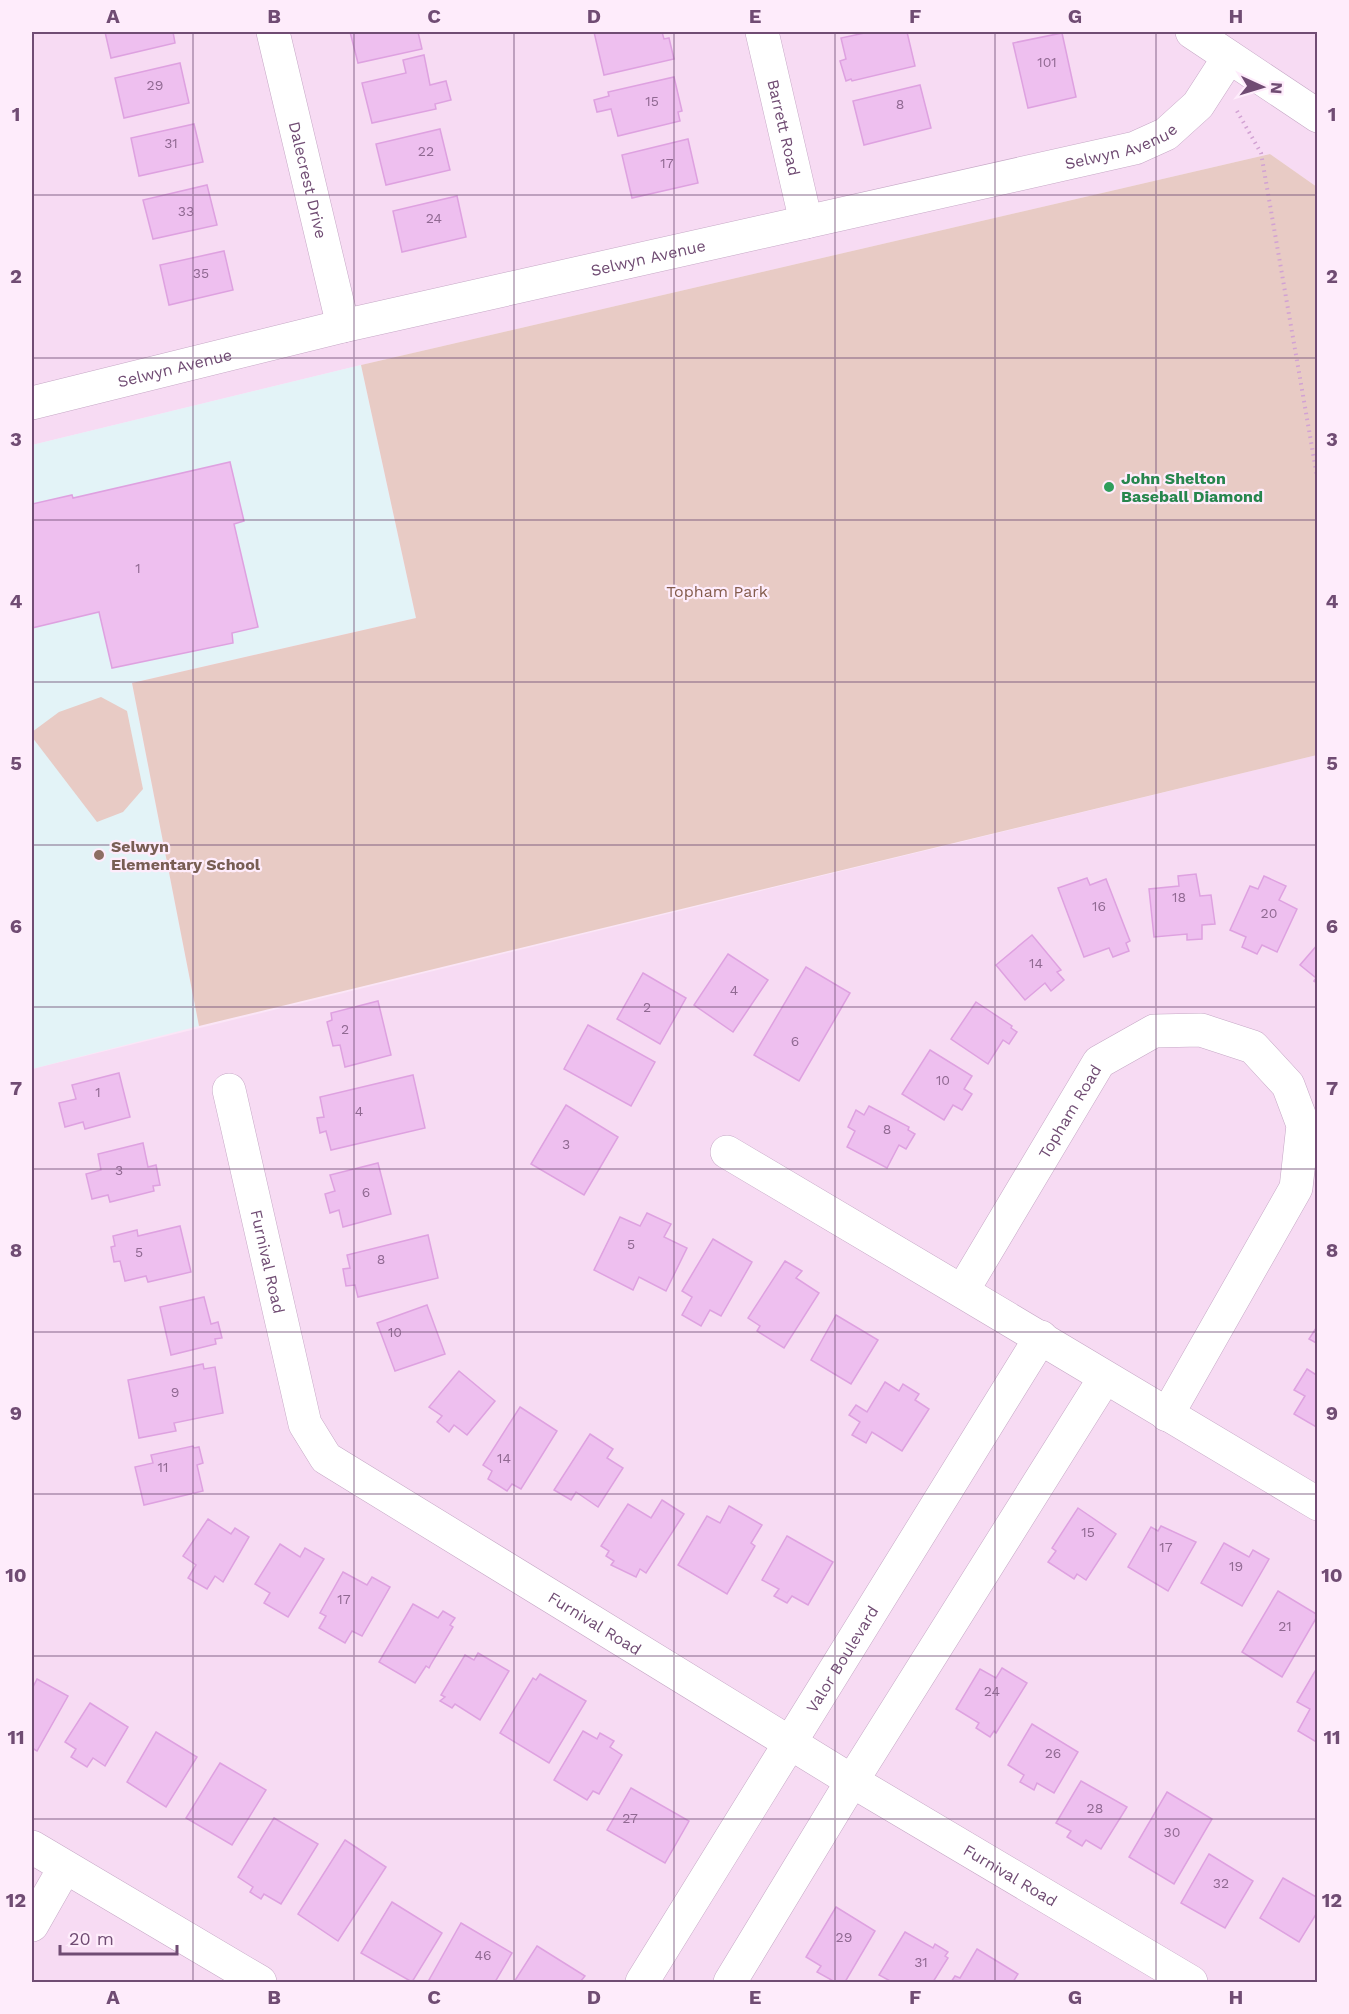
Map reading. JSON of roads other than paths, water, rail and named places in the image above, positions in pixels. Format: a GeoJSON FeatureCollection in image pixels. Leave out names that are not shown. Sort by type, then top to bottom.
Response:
{"type":"FeatureCollection","features":[{"type":"Feature","properties":{"kind":"street","name":"Dalecrest Drive"},"geometry":{"type":"LineString","coordinates":[[273,32],[343,326]]}},
{"type":"Feature","properties":{"kind":"street","name":"Barrett Road"},"geometry":{"type":"LineString","coordinates":[[762,32],[806,222]]}},
{"type":"Feature","properties":{"kind":"street"},"geometry":{"type":"LineString","coordinates":[[1192,32],[1317,116]]}},
{"type":"Feature","properties":{"kind":"street","name":"Selwyn Avenue"},"geometry":{"type":"LineString","coordinates":[[32,403],[343,326],[1135,148],[1166,134],[1198,105],[1229,57]]}},
{"type":"Feature","properties":{"kind":"street","name":"Topham Road"},"geometry":{"type":"LineString","coordinates":[[963,1290],[1099,1062],[1154,1031],[1201,1030],[1253,1047],[1288,1085],[1303,1125],[1296,1188],[1167,1415]]}},
{"type":"Feature","properties":{"kind":"street","name":"Furnival Road"},"geometry":{"type":"LineString","coordinates":[[229,1090],[305,1424],[326,1458],[852,1781],[1191,1983]]}},
{"type":"Feature","properties":{"kind":"street"},"geometry":{"type":"LineString","coordinates":[[728,1152],[963,1290],[1041,1337],[1104,1379],[1317,1504]]}},
{"type":"Feature","properties":{"kind":"street","name":"Valor Boulevard"},"geometry":{"type":"LineString","coordinates":[[642,1983],[1041,1337]]}},
{"type":"Feature","properties":{"kind":"street"},"geometry":{"type":"LineString","coordinates":[[730,1983],[852,1781],[1104,1379]]}},
{"type":"Feature","properties":{"kind":"street"},"geometry":{"type":"LineString","coordinates":[[32,1846],[261,1983]]}},
{"type":"Feature","properties":{"kind":"street"},"geometry":{"type":"LineString","coordinates":[[32,1925],[65,1867]]}},
{"type":"Feature","properties":{"kind":"place","name":"John Shelton Baseball Diamond"},"geometry":{"type":"Point","coordinates":[1109,487]}},
{"type":"Feature","properties":{"kind":"place","name":"Selwyn Elementary School"},"geometry":{"type":"Point","coordinates":[99,855]}},
{"type":"Feature","properties":{"kind":"park label","name":"Topham Park"},"geometry":{"type":"Point","coordinates":[717,591]}}]}
